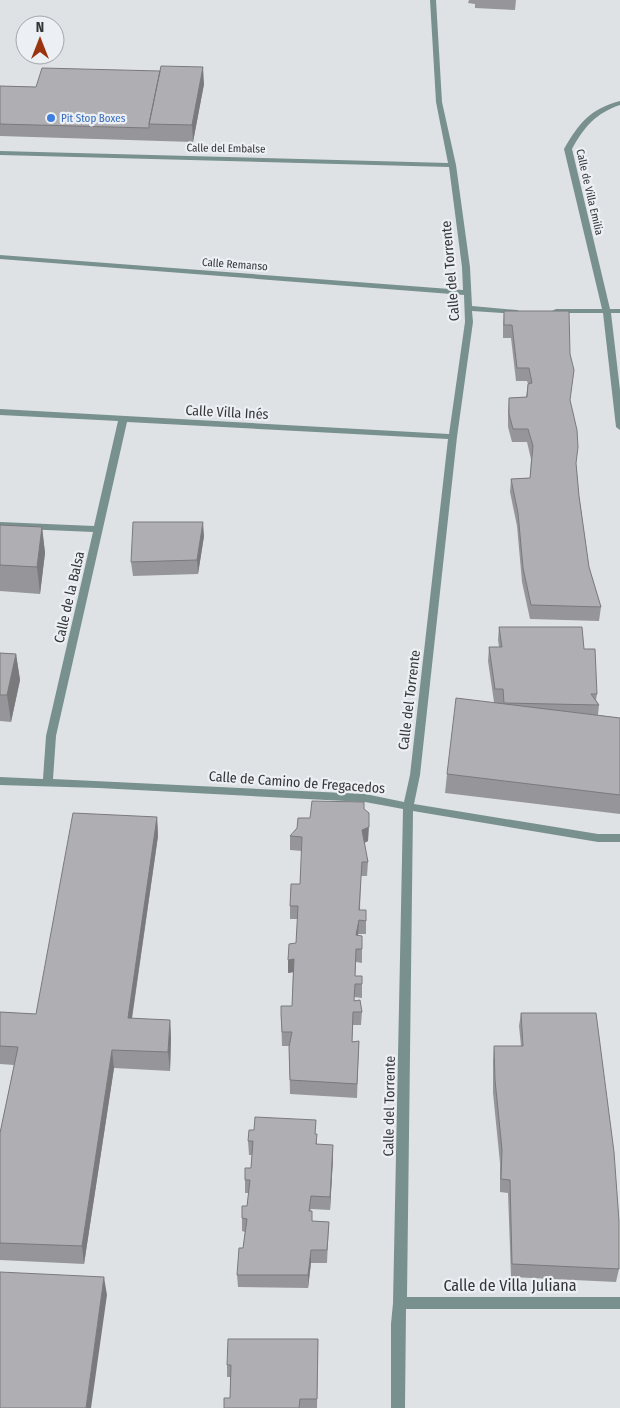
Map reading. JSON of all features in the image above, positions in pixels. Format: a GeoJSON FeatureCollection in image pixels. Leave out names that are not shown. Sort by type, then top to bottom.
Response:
{"type":"FeatureCollection","features":[{"type":"Feature","properties":{"kind":"street","name":"Calle del Torrente"},"geometry":{"type":"LineString","coordinates":[[398,1408],[408,805],[415,775],[453,437],[469,322],[467,308],[468,293],[452,165],[439,102],[433,0]]}},
{"type":"Feature","properties":{"kind":"street","name":"Calle de Villa Emilia"},"geometry":{"type":"LineString","coordinates":[[620,103],[594,114],[580,125],[568,149],[607,311],[620,427]]}},
{"type":"Feature","properties":{"kind":"street","name":"Calle del Embalse"},"geometry":{"type":"LineString","coordinates":[[0,153],[452,165]]}},
{"type":"Feature","properties":{"kind":"street","name":"Calle Remanso"},"geometry":{"type":"LineString","coordinates":[[0,257],[468,293]]}},
{"type":"Feature","properties":{"kind":"street"},"geometry":{"type":"LineString","coordinates":[[467,308],[525,312]]}},
{"type":"Feature","properties":{"kind":"street"},"geometry":{"type":"LineString","coordinates":[[543,312],[620,311]]}},
{"type":"Feature","properties":{"kind":"street","name":"Calle Villa Inés"},"geometry":{"type":"LineString","coordinates":[[0,412],[453,437]]}},
{"type":"Feature","properties":{"kind":"street","name":"Calle de la Balsa"},"geometry":{"type":"LineString","coordinates":[[48,782],[51,736],[123,420]]}},
{"type":"Feature","properties":{"kind":"street"},"geometry":{"type":"LineString","coordinates":[[0,525],[98,529]]}},
{"type":"Feature","properties":{"kind":"street","name":"Calle de Camino de Fregacedos"},"geometry":{"type":"LineString","coordinates":[[0,781],[365,798],[453,815],[579,834],[620,838]]}},
{"type":"Feature","properties":{"kind":"street","name":"Calle de Villa Juliana"},"geometry":{"type":"LineString","coordinates":[[400,1304],[620,1303]]}},
{"type":"Feature","properties":{"kind":"building"},"geometry":{"type":"Polygon","coordinates":[[[161,66],[203,67],[192,125],[149,124],[161,66]]]}},
{"type":"Feature","properties":{"kind":"building"},"geometry":{"type":"Polygon","coordinates":[[[42,68],[160,71],[149,128],[0,124],[0,86],[36,87],[42,68]]]}},
{"type":"Feature","properties":{"kind":"building"},"geometry":{"type":"Polygon","coordinates":[[[504,311],[569,311],[570,354],[574,370],[570,400],[577,430],[578,447],[576,463],[579,496],[589,567],[601,607],[531,605],[523,568],[518,513],[511,479],[530,478],[533,446],[528,429],[513,429],[509,414],[509,398],[527,397],[528,384],[532,383],[529,368],[517,368],[512,325],[504,325],[504,311]]]}},
{"type":"Feature","properties":{"kind":"building"},"geometry":{"type":"Polygon","coordinates":[[[133,522],[203,522],[197,560],[131,562],[133,522]]]}},
{"type":"Feature","properties":{"kind":"building"},"geometry":{"type":"Polygon","coordinates":[[[0,525],[42,527],[37,567],[0,565],[0,525]]]}},
{"type":"Feature","properties":{"kind":"building"},"geometry":{"type":"Polygon","coordinates":[[[499,627],[582,627],[584,649],[595,649],[597,694],[591,694],[599,705],[504,703],[503,689],[495,689],[489,647],[502,647],[499,627]]]}},
{"type":"Feature","properties":{"kind":"building"},"geometry":{"type":"Polygon","coordinates":[[[0,653],[16,654],[7,695],[0,695],[0,653]]]}},
{"type":"Feature","properties":{"kind":"building"},"geometry":{"type":"Polygon","coordinates":[[[456,698],[620,718],[620,795],[447,774],[456,698]]]}},
{"type":"Feature","properties":{"kind":"building"},"geometry":{"type":"Polygon","coordinates":[[[312,801],[364,802],[364,809],[369,813],[369,827],[362,830],[368,862],[362,862],[359,910],[366,910],[366,921],[359,920],[356,935],[362,936],[362,949],[356,949],[355,976],[362,976],[362,984],[355,984],[354,1001],[360,1000],[362,1012],[353,1012],[352,1042],[359,1041],[357,1084],[290,1080],[289,1047],[292,1032],[282,1032],[281,1006],[292,1006],[294,959],[288,960],[289,944],[296,943],[298,906],[290,906],[291,884],[300,884],[302,837],[290,836],[297,828],[298,818],[310,818],[312,801]]]}},
{"type":"Feature","properties":{"kind":"building"},"geometry":{"type":"Polygon","coordinates":[[[73,813],[157,817],[128,1018],[170,1020],[168,1052],[112,1050],[82,1246],[0,1243],[0,1133],[18,1047],[0,1046],[0,1012],[36,1014],[73,813]]]}},
{"type":"Feature","properties":{"kind":"building"},"geometry":{"type":"Polygon","coordinates":[[[521,1013],[596,1013],[614,1152],[619,1221],[619,1269],[512,1264],[510,1180],[501,1179],[502,1150],[495,1080],[494,1046],[523,1046],[521,1013]]]}},
{"type":"Feature","properties":{"kind":"building"},"geometry":{"type":"Polygon","coordinates":[[[255,1117],[316,1120],[316,1144],[333,1145],[330,1197],[311,1196],[309,1211],[312,1211],[312,1221],[329,1222],[327,1250],[311,1250],[308,1275],[237,1275],[239,1248],[243,1248],[247,1219],[242,1218],[242,1206],[247,1206],[250,1180],[245,1180],[245,1168],[251,1168],[253,1141],[248,1141],[249,1130],[254,1130],[255,1117]]]}},
{"type":"Feature","properties":{"kind":"building"},"geometry":{"type":"Polygon","coordinates":[[[0,1272],[104,1277],[86,1408],[0,1408],[0,1272]]]}},
{"type":"Feature","properties":{"kind":"building"},"geometry":{"type":"Polygon","coordinates":[[[228,1339],[318,1339],[317,1399],[300,1399],[299,1408],[224,1408],[224,1398],[230,1398],[231,1365],[227,1365],[228,1339]]]}},
{"type":"Feature","properties":{"kind":"place","name":"Pit Stop Boxes"},"geometry":{"type":"Point","coordinates":[51,118]}}]}
